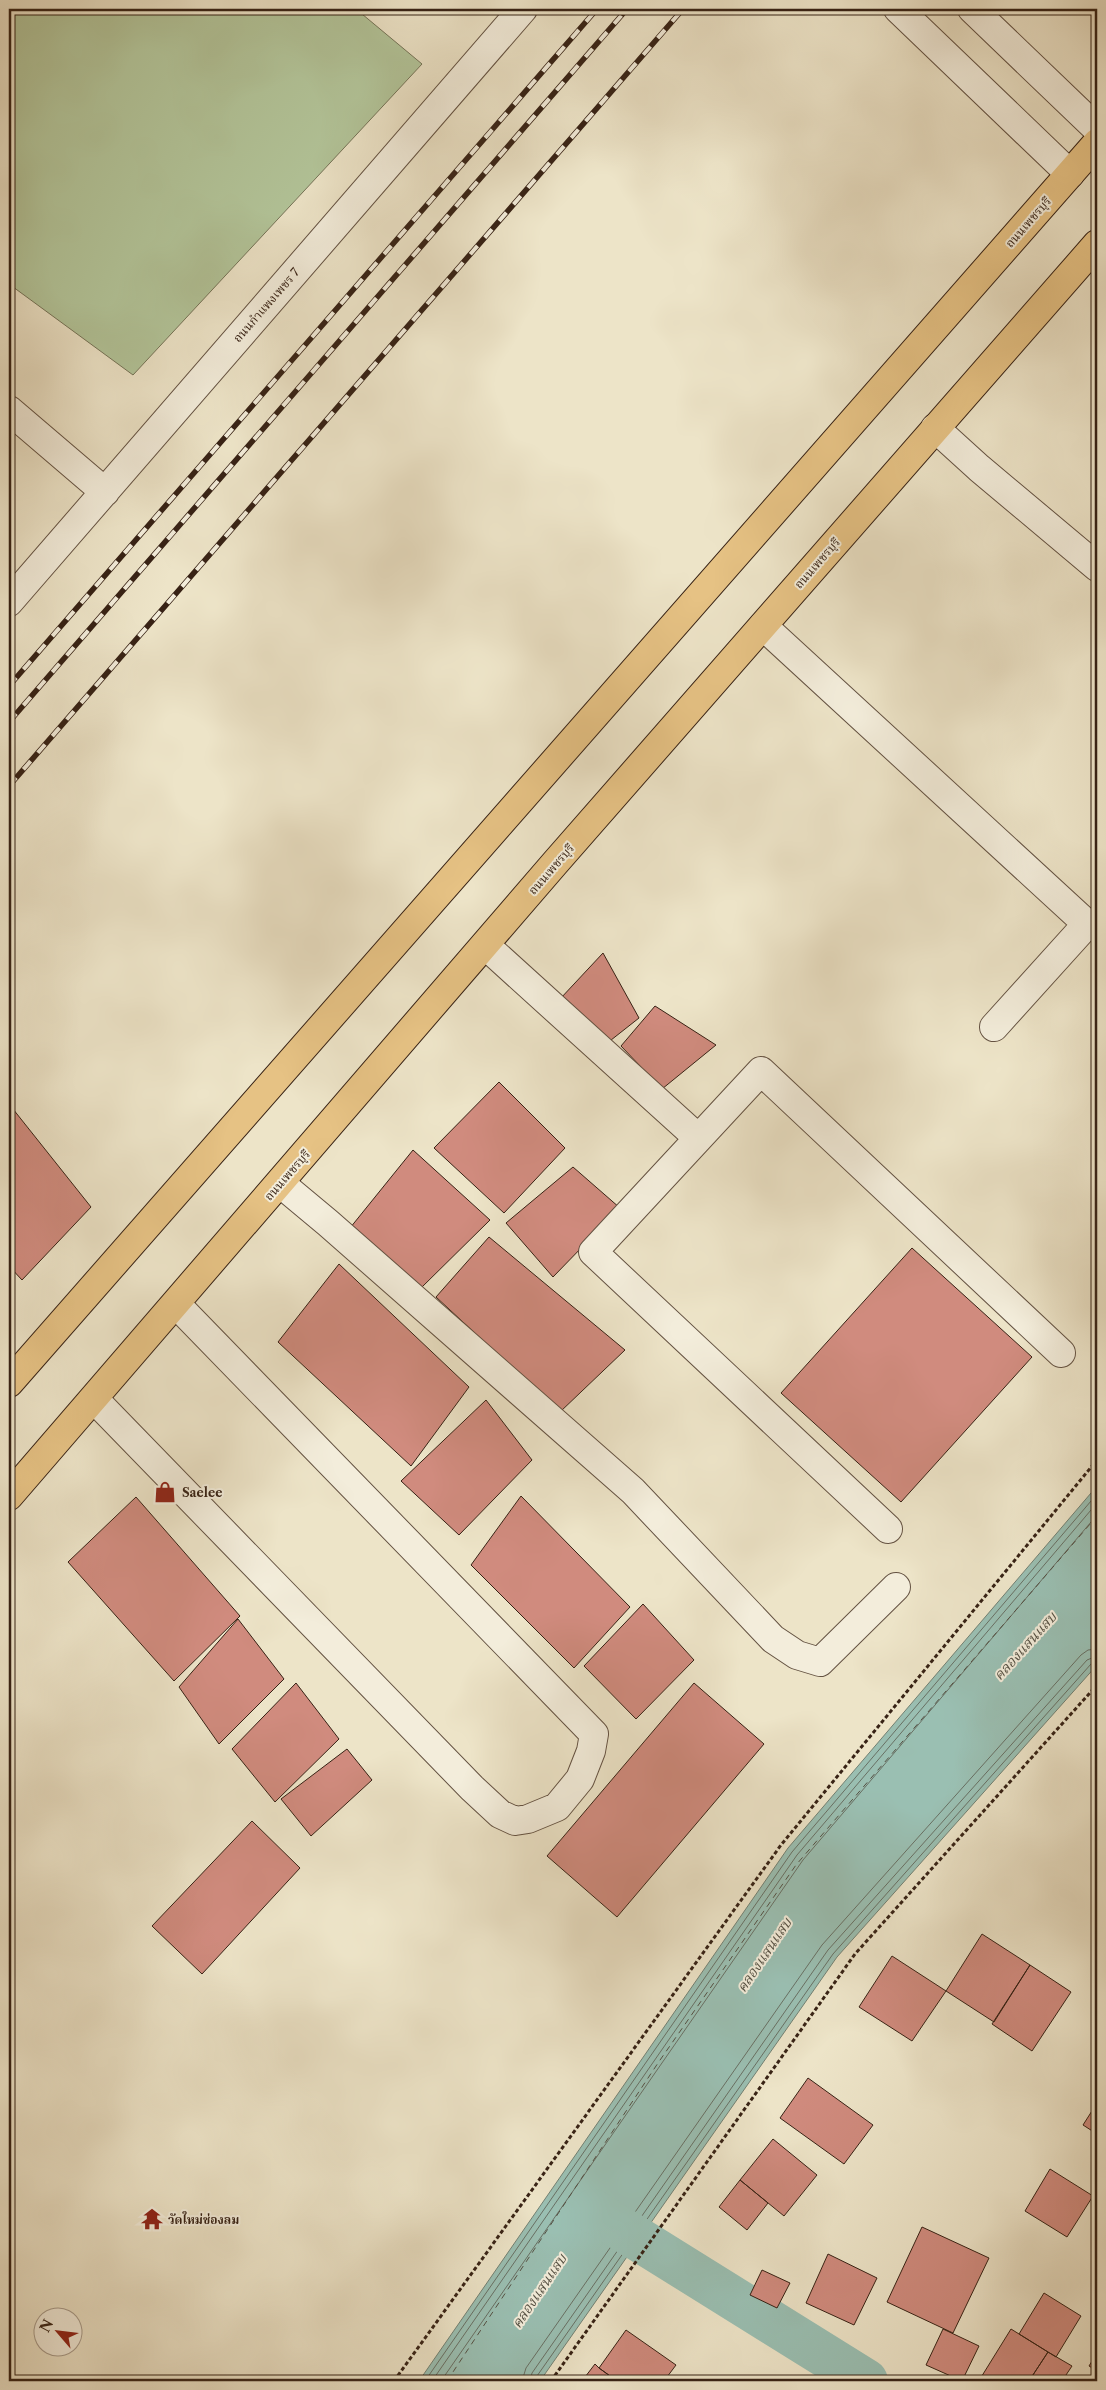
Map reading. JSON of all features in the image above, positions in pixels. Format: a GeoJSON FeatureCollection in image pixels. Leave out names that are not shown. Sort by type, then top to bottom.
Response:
{"type":"FeatureCollection","features":[{"type":"Feature","properties":{"kind":"main road","name":"ถนนเพชรบุรี"},"geometry":{"type":"LineString","coordinates":[[9,1383],[1097,143]]}},
{"type":"Feature","properties":{"kind":"main road","name":"ถนนเพชรบุรี"},"geometry":{"type":"LineString","coordinates":[[9,1496],[762,626],[1097,244]]}},
{"type":"Feature","properties":{"kind":"street","name":"ถนนกำแพงเพชร 7"},"geometry":{"type":"LineString","coordinates":[[9,602],[523,9]]}},
{"type":"Feature","properties":{"kind":"street"},"geometry":{"type":"LineString","coordinates":[[898,9],[1070,174]]}},
{"type":"Feature","properties":{"kind":"street"},"geometry":{"type":"LineString","coordinates":[[972,9],[1097,129]]}},
{"type":"Feature","properties":{"kind":"street"},"geometry":{"type":"LineString","coordinates":[[9,410],[105,492]]}},
{"type":"Feature","properties":{"kind":"street"},"geometry":{"type":"LineString","coordinates":[[935,428],[978,468],[1097,567]]}},
{"type":"Feature","properties":{"kind":"street"},"geometry":{"type":"LineString","coordinates":[[762,626],[1088,924],[994,1027]]}},
{"type":"Feature","properties":{"kind":"street"},"geometry":{"type":"LineString","coordinates":[[485,945],[698,1138]]}},
{"type":"Feature","properties":{"kind":"street"},"geometry":{"type":"LineString","coordinates":[[888,1529],[593,1252],[761,1071],[1061,1353]]}},
{"type":"Feature","properties":{"kind":"street"},"geometry":{"type":"LineString","coordinates":[[280,1183],[336,1229],[633,1491],[773,1639],[797,1655],[820,1662],[896,1587]]}},
{"type":"Feature","properties":{"kind":"street"},"geometry":{"type":"LineString","coordinates":[[94,1399],[500,1814],[516,1821],[528,1819],[557,1807],[580,1779],[591,1752],[594,1734],[176,1304]]}},
{"type":"Feature","properties":{"kind":"path"},"geometry":{"type":"LineString","coordinates":[[394,2381],[781,1845],[1097,1460]]}},
{"type":"Feature","properties":{"kind":"path"},"geometry":{"type":"LineString","coordinates":[[551,2381],[856,1954],[1097,1685]]}},
{"type":"Feature","properties":{"kind":"green space"},"geometry":{"type":"Polygon","coordinates":[[[9,9],[356,9],[422,64],[133,375],[9,284],[9,9]]]}},
{"type":"Feature","properties":{"kind":"water","name":"คลองแสนแสบ"},"geometry":{"type":"Polygon","coordinates":[[[1097,1486],[1097,1665],[837,1957],[540,2381],[419,2381],[788,1848],[1097,1486]]]}},
{"type":"Feature","properties":{"kind":"building"},"geometry":{"type":"Polygon","coordinates":[[[603,953],[639,1018],[606,1044],[560,999],[603,953]]]}},
{"type":"Feature","properties":{"kind":"building"},"geometry":{"type":"Polygon","coordinates":[[[655,1006],[716,1045],[662,1089],[621,1046],[655,1006]]]}},
{"type":"Feature","properties":{"kind":"building"},"geometry":{"type":"Polygon","coordinates":[[[499,1082],[565,1148],[504,1213],[434,1148],[499,1082]]]}},
{"type":"Feature","properties":{"kind":"building"},"geometry":{"type":"Polygon","coordinates":[[[9,1104],[91,1207],[22,1280],[9,1266],[9,1104]]]}},
{"type":"Feature","properties":{"kind":"building"},"geometry":{"type":"Polygon","coordinates":[[[413,1150],[490,1220],[421,1288],[350,1228],[413,1150]]]}},
{"type":"Feature","properties":{"kind":"building"},"geometry":{"type":"Polygon","coordinates":[[[573,1167],[620,1208],[553,1277],[506,1223],[573,1167]]]}},
{"type":"Feature","properties":{"kind":"building"},"geometry":{"type":"Polygon","coordinates":[[[489,1237],[625,1350],[560,1412],[436,1297],[489,1237]]]}},
{"type":"Feature","properties":{"kind":"building"},"geometry":{"type":"Polygon","coordinates":[[[912,1248],[1032,1357],[901,1502],[781,1393],[912,1248]]]}},
{"type":"Feature","properties":{"kind":"building"},"geometry":{"type":"Polygon","coordinates":[[[339,1264],[469,1387],[411,1466],[278,1342],[339,1264]]]}},
{"type":"Feature","properties":{"kind":"building"},"geometry":{"type":"Polygon","coordinates":[[[486,1400],[532,1460],[459,1535],[401,1481],[486,1400]]]}},
{"type":"Feature","properties":{"kind":"building"},"geometry":{"type":"Polygon","coordinates":[[[521,1496],[630,1607],[574,1668],[471,1565],[521,1496]]]}},
{"type":"Feature","properties":{"kind":"building"},"geometry":{"type":"Polygon","coordinates":[[[136,1497],[240,1616],[174,1681],[68,1562],[136,1497]]]}},
{"type":"Feature","properties":{"kind":"building"},"geometry":{"type":"Polygon","coordinates":[[[643,1604],[694,1660],[636,1719],[584,1666],[643,1604]]]}},
{"type":"Feature","properties":{"kind":"building"},"geometry":{"type":"Polygon","coordinates":[[[238,1619],[284,1679],[219,1744],[179,1687],[238,1619]]]}},
{"type":"Feature","properties":{"kind":"building"},"geometry":{"type":"Polygon","coordinates":[[[296,1683],[339,1739],[275,1802],[232,1749],[296,1683]]]}},
{"type":"Feature","properties":{"kind":"building"},"geometry":{"type":"Polygon","coordinates":[[[694,1683],[764,1744],[617,1917],[547,1856],[694,1683]]]}},
{"type":"Feature","properties":{"kind":"building"},"geometry":{"type":"Polygon","coordinates":[[[347,1749],[372,1780],[311,1836],[281,1799],[347,1749]]]}},
{"type":"Feature","properties":{"kind":"building"},"geometry":{"type":"Polygon","coordinates":[[[252,1821],[300,1868],[202,1974],[152,1926],[252,1821]]]}},
{"type":"Feature","properties":{"kind":"building"},"geometry":{"type":"Polygon","coordinates":[[[982,1934],[1030,1965],[994,2022],[946,1991],[982,1934]]]}},
{"type":"Feature","properties":{"kind":"building"},"geometry":{"type":"Polygon","coordinates":[[[892,1956],[946,1991],[912,2041],[859,2007],[892,1956]]]}},
{"type":"Feature","properties":{"kind":"building"},"geometry":{"type":"Polygon","coordinates":[[[1030,1965],[1071,1992],[1032,2051],[992,2024],[1030,1965]]]}},
{"type":"Feature","properties":{"kind":"building"},"geometry":{"type":"Polygon","coordinates":[[[808,2078],[873,2125],[844,2164],[780,2118],[808,2078]]]}},
{"type":"Feature","properties":{"kind":"building"},"geometry":{"type":"Polygon","coordinates":[[[1097,2103],[1097,2134],[1083,2125],[1097,2103]]]}},
{"type":"Feature","properties":{"kind":"building"},"geometry":{"type":"Polygon","coordinates":[[[773,2139],[817,2175],[784,2216],[740,2180],[773,2139]]]}},
{"type":"Feature","properties":{"kind":"building"},"geometry":{"type":"Polygon","coordinates":[[[1050,2169],[1093,2196],[1067,2237],[1025,2211],[1050,2169]]]}},
{"type":"Feature","properties":{"kind":"building"},"geometry":{"type":"Polygon","coordinates":[[[740,2180],[768,2203],[747,2230],[719,2207],[740,2180]]]}},
{"type":"Feature","properties":{"kind":"building"},"geometry":{"type":"Polygon","coordinates":[[[922,2227],[989,2258],[953,2333],[887,2302],[922,2227]]]}},
{"type":"Feature","properties":{"kind":"building"},"geometry":{"type":"Polygon","coordinates":[[[828,2254],[877,2278],[854,2325],[806,2303],[828,2254]]]}},
{"type":"Feature","properties":{"kind":"building"},"geometry":{"type":"Polygon","coordinates":[[[762,2270],[790,2283],[777,2308],[750,2295],[762,2270]]]}},
{"type":"Feature","properties":{"kind":"building"},"geometry":{"type":"Polygon","coordinates":[[[1044,2293],[1081,2316],[1056,2357],[1019,2334],[1044,2293]]]}},
{"type":"Feature","properties":{"kind":"building"},"geometry":{"type":"Polygon","coordinates":[[[943,2329],[979,2346],[962,2381],[926,2365],[943,2329]]]}},
{"type":"Feature","properties":{"kind":"building"},"geometry":{"type":"Polygon","coordinates":[[[1011,2329],[1048,2352],[1029,2381],[983,2381],[980,2379],[1011,2329]]]}},
{"type":"Feature","properties":{"kind":"building"},"geometry":{"type":"Polygon","coordinates":[[[626,2330],[676,2365],[664,2381],[617,2381],[599,2368],[626,2330]]]}},
{"type":"Feature","properties":{"kind":"building"},"geometry":{"type":"Polygon","coordinates":[[[1048,2352],[1072,2366],[1062,2381],[1029,2381],[1048,2352]]]}},
{"type":"Feature","properties":{"kind":"building"},"geometry":{"type":"Polygon","coordinates":[[[1097,2353],[1097,2371],[1089,2366],[1097,2353]]]}},
{"type":"Feature","properties":{"kind":"building"},"geometry":{"type":"Polygon","coordinates":[[[595,2364],[599,2368],[617,2381],[582,2381],[595,2364]]]}},
{"type":"Feature","properties":{"kind":"waterway"},"geometry":{"type":"LineString","coordinates":[[593,2211],[866,2381]]}},
{"type":"Feature","properties":{"kind":"ferry route"},"geometry":{"type":"LineString","coordinates":[[447,2381],[658,2063],[796,1865],[1097,1516]]}},
{"type":"Feature","properties":{"kind":"railway"},"geometry":{"type":"LineString","coordinates":[[9,686],[597,9]]}},
{"type":"Feature","properties":{"kind":"railway"},"geometry":{"type":"LineString","coordinates":[[9,722],[627,9]]}},
{"type":"Feature","properties":{"kind":"railway"},"geometry":{"type":"LineString","coordinates":[[9,786],[683,9]]}},
{"type":"Feature","properties":{"kind":"place","name":"Saelee"},"geometry":{"type":"Point","coordinates":[165,1492]}},
{"type":"Feature","properties":{"kind":"place","name":"วัดใหม่ช่องลม"},"geometry":{"type":"Point","coordinates":[152,2219]}}]}
